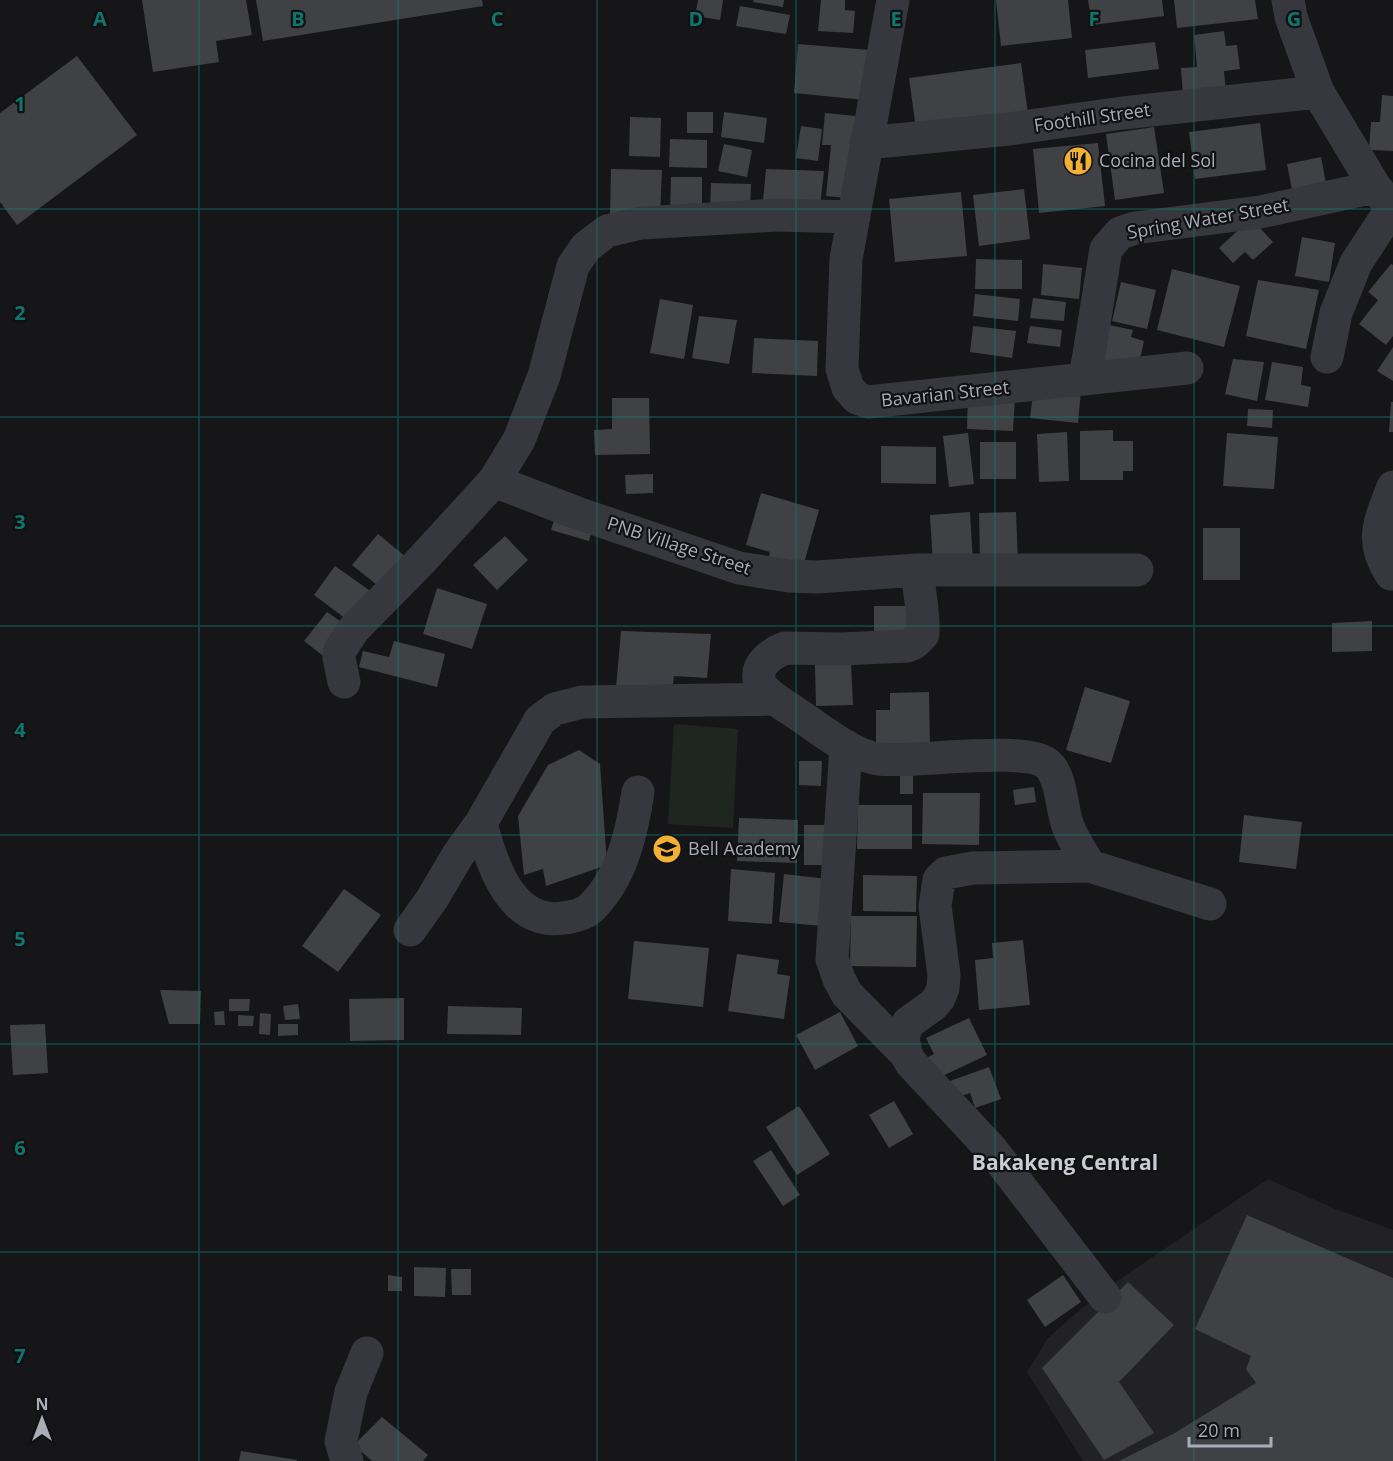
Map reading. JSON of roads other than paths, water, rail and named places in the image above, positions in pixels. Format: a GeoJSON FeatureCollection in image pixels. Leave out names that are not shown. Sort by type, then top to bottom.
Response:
{"type":"FeatureCollection","features":[{"type":"Feature","properties":{"kind":"street","name":"Bavarian Street"},"geometry":{"type":"LineString","coordinates":[[893,0],[846,259],[842,369],[848,388],[857,398],[868,402],[1187,368]]}},
{"type":"Feature","properties":{"kind":"street"},"geometry":{"type":"LineString","coordinates":[[1288,0],[1291,17],[1318,92],[1387,201],[1356,263],[1336,313],[1327,357]]}},
{"type":"Feature","properties":{"kind":"street","name":"Foothill Street"},"geometry":{"type":"LineString","coordinates":[[866,143],[1009,129],[1123,113],[1318,92]]}},
{"type":"Feature","properties":{"kind":"street","name":"Spring Water Street"},"geometry":{"type":"LineString","coordinates":[[1085,379],[1106,249],[1120,233],[1135,228],[1260,212],[1387,201]]}},
{"type":"Feature","properties":{"kind":"street"},"geometry":{"type":"LineString","coordinates":[[344,682],[339,658],[340,650],[354,629],[418,564],[494,481],[519,440],[544,376],[573,266],[586,247],[607,231],[641,223],[777,215],[854,218]]}},
{"type":"Feature","properties":{"kind":"street","name":"PNB Village Street"},"geometry":{"type":"LineString","coordinates":[[494,481],[577,513],[739,568],[789,576],[817,577],[917,570],[1137,570]]}},
{"type":"Feature","properties":{"kind":"street"},"geometry":{"type":"LineString","coordinates":[[1391,574],[1381,559],[1379,525],[1393,486]]}},
{"type":"Feature","properties":{"kind":"street"},"geometry":{"type":"LineString","coordinates":[[917,570],[919,594],[924,611],[923,634],[914,643],[907,646],[880,648],[785,648],[774,652],[761,667],[759,679],[761,685],[775,699],[846,746],[877,759],[1020,755],[1046,763],[1055,773],[1067,826],[1090,866]]}},
{"type":"Feature","properties":{"kind":"street"},"geometry":{"type":"LineString","coordinates":[[410,930],[481,823],[540,720],[555,709],[582,702],[775,699]]}},
{"type":"Feature","properties":{"kind":"street"},"geometry":{"type":"LineString","coordinates":[[846,746],[832,959],[839,979],[847,994],[906,1054],[911,1063],[992,1150],[1105,1297]]}},
{"type":"Feature","properties":{"kind":"street"},"geometry":{"type":"LineString","coordinates":[[481,823],[488,851],[497,871],[520,906],[538,917],[568,917],[591,908],[605,890],[622,859],[633,822],[638,792]]}},
{"type":"Feature","properties":{"kind":"street"},"geometry":{"type":"LineString","coordinates":[[906,1054],[903,1037],[908,1023],[933,1005],[943,988],[944,975],[935,906],[939,880],[946,873],[973,868],[1090,866],[1210,904]]}},
{"type":"Feature","properties":{"kind":"street"},"geometry":{"type":"LineString","coordinates":[[347,1461],[341,1441],[351,1392],[367,1353]]}},
{"type":"Feature","properties":{"kind":"place","name":"Cocina del Sol"},"geometry":{"type":"Point","coordinates":[1078,161]}},
{"type":"Feature","properties":{"kind":"place","name":"Bell Academy"},"geometry":{"type":"Point","coordinates":[667,849]}},
{"type":"Feature","properties":{"kind":"district","name":"Bakakeng Central"},"geometry":{"type":"Point","coordinates":[1065,1163]}}]}
